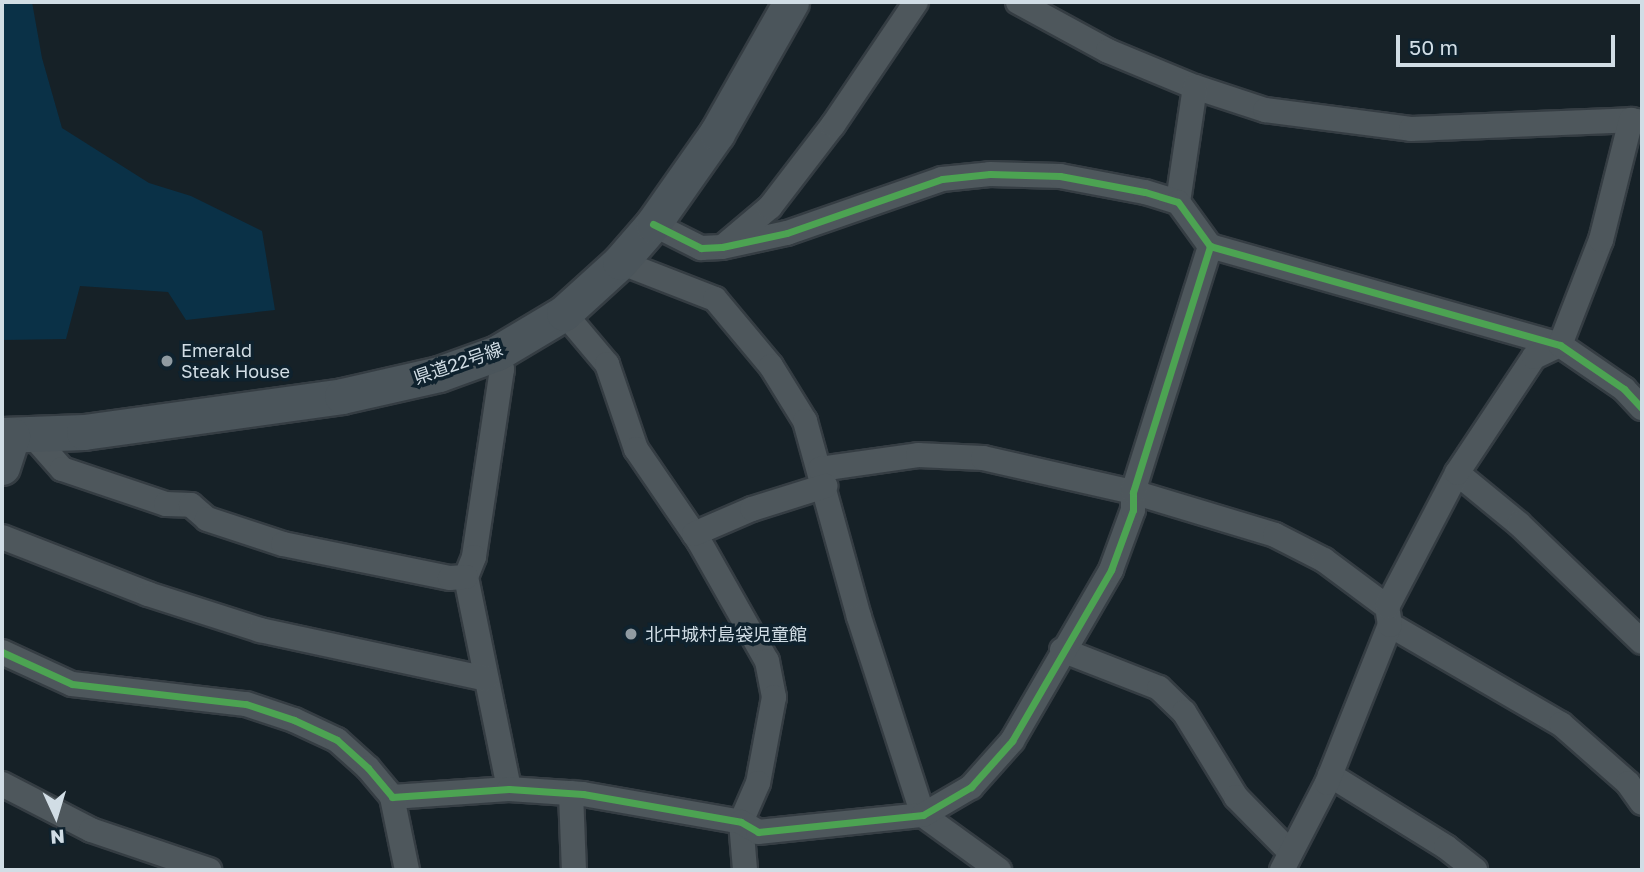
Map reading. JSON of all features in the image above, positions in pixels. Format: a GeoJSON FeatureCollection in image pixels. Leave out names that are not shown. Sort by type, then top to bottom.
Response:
{"type":"FeatureCollection","features":[{"type":"Feature","properties":{"kind":"main road","name":"県道22号線"},"geometry":{"type":"LineString","coordinates":[[12,443],[341,396],[439,374],[497,353],[564,313],[620,262],[653,224],[718,133],[791,2]]}},
{"type":"Feature","properties":{"kind":"street"},"geometry":{"type":"LineString","coordinates":[[722,247],[778,197],[833,125],[916,2]]}},
{"type":"Feature","properties":{"kind":"street"},"geometry":{"type":"LineString","coordinates":[[1018,2],[1088,41],[1195,87],[1265,110],[1410,129],[1637,121],[1601,240],[1560,345],[1534,357],[1457,473],[1389,616],[1330,775],[1284,866],[1236,797],[1184,712],[1159,688],[1062,650]]}},
{"type":"Feature","properties":{"kind":"street"},"geometry":{"type":"LineString","coordinates":[[1178,202],[1195,87]]}},
{"type":"Feature","properties":{"kind":"street"},"geometry":{"type":"LineString","coordinates":[[653,224],[701,248],[722,247],[787,233],[942,179],[990,174],[1060,176],[1145,192],[1178,202],[1210,246],[1560,345],[1624,389],[1642,408]]}},
{"type":"Feature","properties":{"kind":"street"},"geometry":{"type":"LineString","coordinates":[[392,797],[509,789],[571,793],[741,822],[758,832],[923,815],[971,787],[1012,741],[1062,650],[1111,570],[1133,510],[1133,492],[1210,246]]}},
{"type":"Feature","properties":{"kind":"street"},"geometry":{"type":"LineString","coordinates":[[620,262],[715,299],[778,377],[805,421],[859,617],[923,815],[999,870]]}},
{"type":"Feature","properties":{"kind":"street"},"geometry":{"type":"LineString","coordinates":[[564,313],[607,363],[636,449],[694,534],[767,661],[774,697],[758,783],[741,822],[745,870]]}},
{"type":"Feature","properties":{"kind":"street"},"geometry":{"type":"LineString","coordinates":[[497,353],[502,369],[474,557],[466,577],[509,789]]}},
{"type":"Feature","properties":{"kind":"street"},"geometry":{"type":"LineString","coordinates":[[12,443],[62,469],[166,504],[191,505],[207,519],[284,544],[450,578],[466,577]]}},
{"type":"Feature","properties":{"kind":"street"},"geometry":{"type":"LineString","coordinates":[[694,534],[822,477],[918,455],[983,458],[1133,492],[1275,535],[1324,560],[1389,616],[1560,724],[1628,783],[1642,803]]}},
{"type":"Feature","properties":{"kind":"street"},"geometry":{"type":"LineString","coordinates":[[1457,473],[1519,524],[1642,642]]}},
{"type":"Feature","properties":{"kind":"street"},"geometry":{"type":"LineString","coordinates":[[2,537],[148,594],[260,630],[486,679]]}},
{"type":"Feature","properties":{"kind":"street"},"geometry":{"type":"LineString","coordinates":[[2,652],[72,684],[246,704],[294,720],[337,740],[368,768],[392,797],[407,870]]}},
{"type":"Feature","properties":{"kind":"street"},"geometry":{"type":"LineString","coordinates":[[1330,775],[1446,848],[1475,870]]}},
{"type":"Feature","properties":{"kind":"street"},"geometry":{"type":"LineString","coordinates":[[2,784],[91,830],[209,870]]}},
{"type":"Feature","properties":{"kind":"street"},"geometry":{"type":"LineString","coordinates":[[571,793],[574,870]]}},
{"type":"Feature","properties":{"kind":"shaded area"},"geometry":{"type":"Polygon","coordinates":[[[2,2],[32,2],[42,58],[62,128],[149,183],[191,196],[262,231],[275,310],[186,320],[168,292],[80,286],[66,339],[2,340],[2,2]]]}},
{"type":"Feature","properties":{"kind":"cycle path"},"geometry":{"type":"LineString","coordinates":[[653,224],[701,248],[722,247],[787,233],[942,179],[990,174],[1060,176],[1145,192],[1178,202],[1210,246],[1560,345],[1624,389],[1642,408]]}},
{"type":"Feature","properties":{"kind":"cycle path"},"geometry":{"type":"LineString","coordinates":[[2,652],[72,684],[246,704],[294,720],[337,740],[368,768],[392,797],[509,789],[583,794],[741,822],[758,832],[923,815],[971,787],[1012,741],[1111,570],[1133,510],[1133,492],[1210,246]]}},
{"type":"Feature","properties":{"kind":"place","name":"Emerald Steak House"},"geometry":{"type":"Point","coordinates":[167,361]}},
{"type":"Feature","properties":{"kind":"place","name":"北中城村島袋児童館"},"geometry":{"type":"Point","coordinates":[631,634]}}]}
